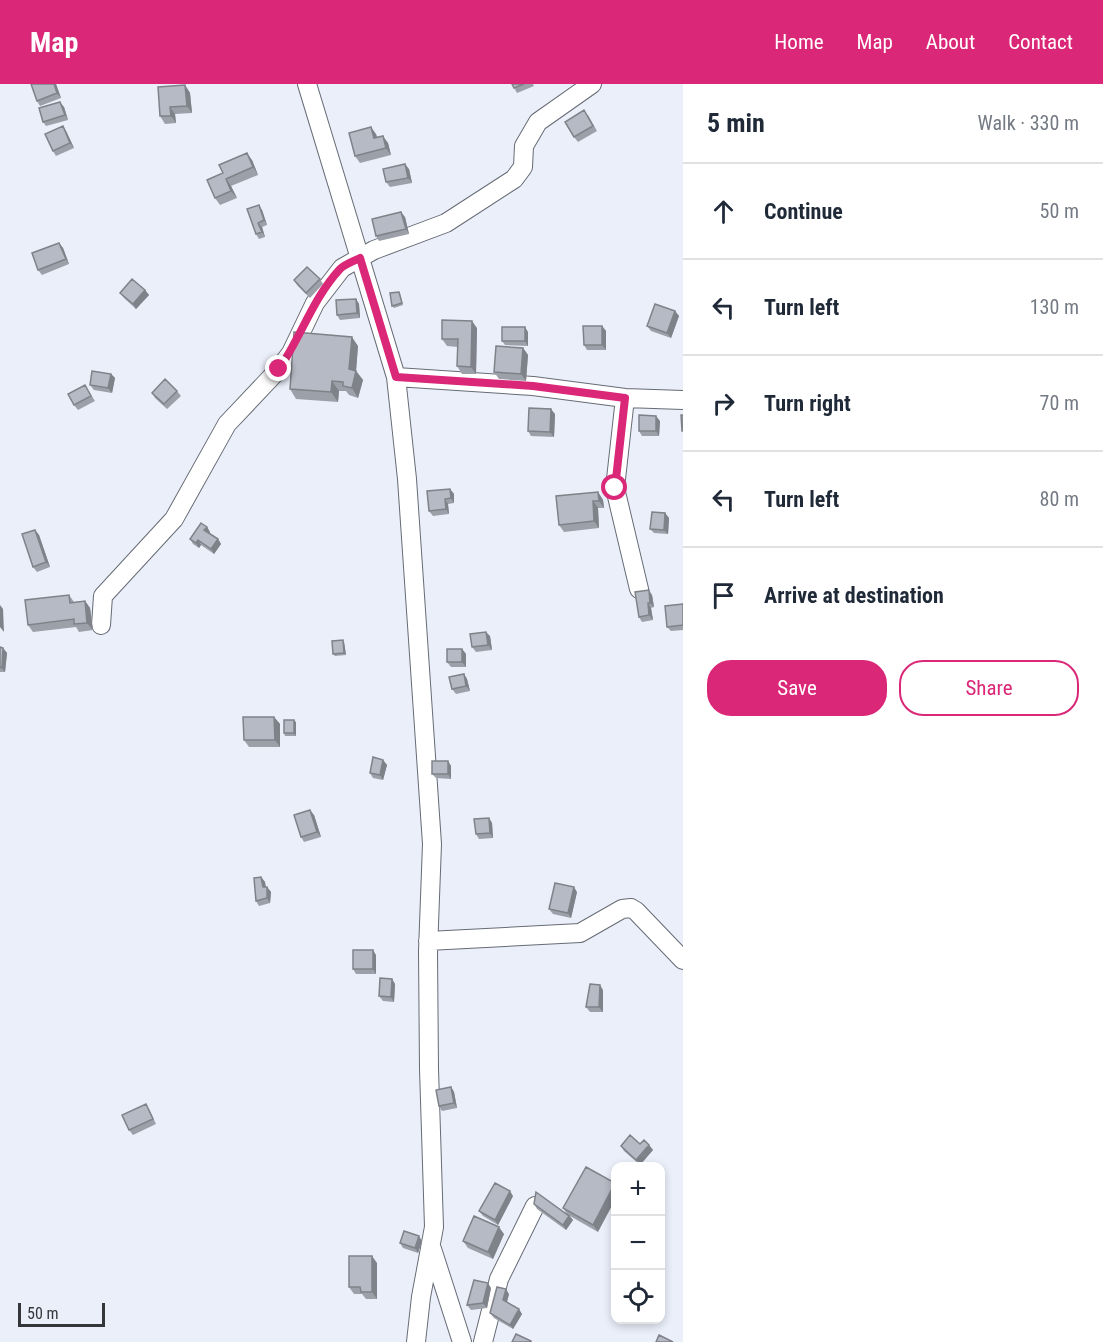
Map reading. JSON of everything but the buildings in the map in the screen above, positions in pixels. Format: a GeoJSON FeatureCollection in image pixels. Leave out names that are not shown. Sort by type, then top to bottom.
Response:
{"type":"FeatureCollection","features":[{"type":"Feature","properties":{"kind":"street"},"geometry":{"type":"LineString","coordinates":[[307,84],[396,377],[407,479],[432,844],[428,941],[434,1216],[416,1342]]}},
{"type":"Feature","properties":{"kind":"street"},"geometry":{"type":"LineString","coordinates":[[100,625],[103,596],[174,519],[227,424],[279,369],[291,352],[315,303],[342,268],[374,250],[446,223],[514,179],[523,167],[524,146],[538,122],[592,84]]}},
{"type":"Feature","properties":{"kind":"street"},"geometry":{"type":"LineString","coordinates":[[396,377],[533,386],[625,398],[683,400]]}},
{"type":"Feature","properties":{"kind":"street"},"geometry":{"type":"LineString","coordinates":[[625,398],[615,488],[639,589]]}},
{"type":"Feature","properties":{"kind":"street"},"geometry":{"type":"LineString","coordinates":[[428,941],[580,933],[622,909],[631,908],[683,960]]}},
{"type":"Feature","properties":{"kind":"street"},"geometry":{"type":"LineString","coordinates":[[483,1342],[499,1279],[535,1206]]}},
{"type":"Feature","properties":{"kind":"street"},"geometry":{"type":"LineString","coordinates":[[431,1244],[462,1342]]}},
{"type":"Feature","properties":{"kind":"route"},"geometry":{"type":"LineString","coordinates":[[279,369],[291,352],[315,303],[342,268],[360,258],[396,377],[533,386],[625,398],[615,488]]}}]}
